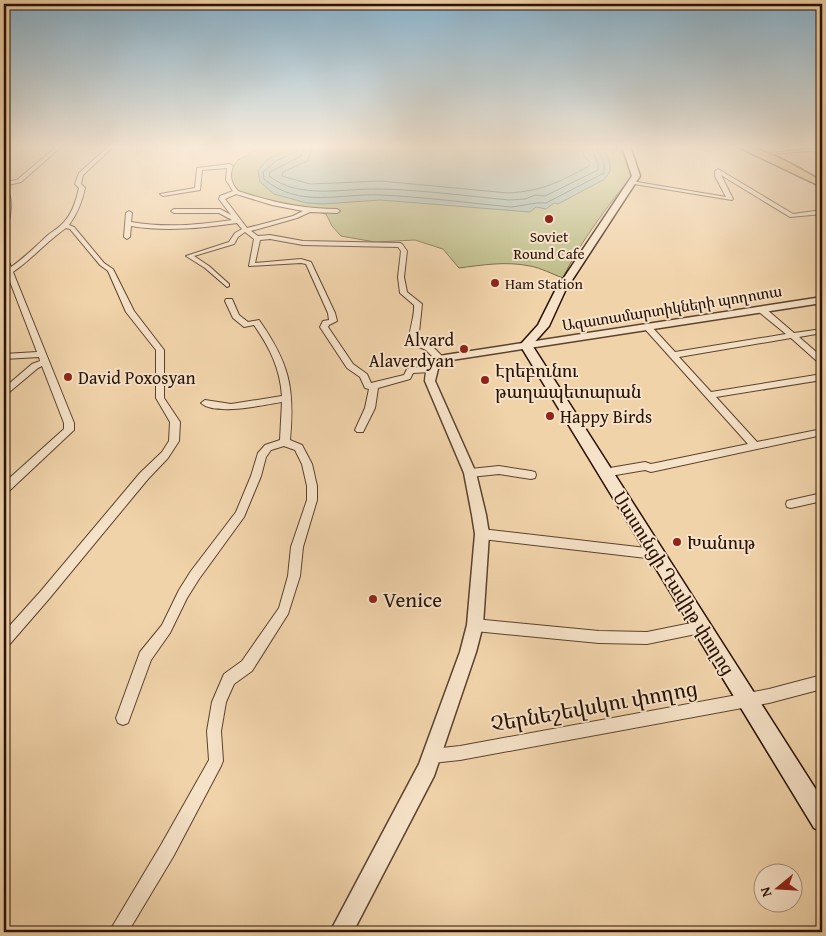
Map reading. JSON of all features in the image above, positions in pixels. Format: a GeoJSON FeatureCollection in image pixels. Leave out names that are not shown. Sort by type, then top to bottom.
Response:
{"type":"FeatureCollection","features":[{"type":"Feature","properties":{"kind":"main road"},"geometry":{"type":"LineString","coordinates":[[528,342],[543,326],[560,291],[627,190]]}},
{"type":"Feature","properties":{"kind":"main road","name":"Սասունցի Դավիթ փողոց"},"geometry":{"type":"LineString","coordinates":[[528,342],[604,473],[822,820]]}},
{"type":"Feature","properties":{"kind":"street"},"geometry":{"type":"LineString","coordinates":[[4,190],[9,202],[4,228]]}},
{"type":"Feature","properties":{"kind":"street"},"geometry":{"type":"LineString","coordinates":[[10,271],[23,263],[53,233],[64,225],[75,212],[82,190]]}},
{"type":"Feature","properties":{"kind":"street"},"geometry":{"type":"LineString","coordinates":[[163,194],[198,190]]}},
{"type":"Feature","properties":{"kind":"street"},"geometry":{"type":"LineString","coordinates":[[672,190],[730,199],[725,190]]}},
{"type":"Feature","properties":{"kind":"street"},"geometry":{"type":"LineString","coordinates":[[749,190],[792,216],[822,212]]}},
{"type":"Feature","properties":{"kind":"street"},"geometry":{"type":"LineString","coordinates":[[238,221],[236,214],[222,199],[222,197],[236,192],[263,202],[309,211],[337,211]]}},
{"type":"Feature","properties":{"kind":"street"},"geometry":{"type":"LineString","coordinates":[[174,211],[220,211],[238,221],[257,238],[303,243],[400,245],[404,251],[401,277],[404,293],[418,304],[420,316],[412,336],[414,344],[429,348],[435,364],[430,380],[470,473],[482,534],[475,625],[468,652],[427,769],[341,932]]}},
{"type":"Feature","properties":{"kind":"street"},"geometry":{"type":"LineString","coordinates":[[227,285],[207,267],[189,256],[232,243],[235,234],[295,217],[309,211]]}},
{"type":"Feature","properties":{"kind":"street"},"geometry":{"type":"LineString","coordinates":[[127,237],[127,223],[130,213]]}},
{"type":"Feature","properties":{"kind":"street"},"geometry":{"type":"LineString","coordinates":[[127,223],[157,227],[191,227],[238,221]]}},
{"type":"Feature","properties":{"kind":"street"},"geometry":{"type":"LineString","coordinates":[[4,641],[144,476],[165,455],[174,441],[175,422],[160,398],[160,350],[130,312],[111,270],[102,264],[72,228],[64,225]]}},
{"type":"Feature","properties":{"kind":"street"},"geometry":{"type":"LineString","coordinates":[[257,238],[251,265],[301,261],[309,263],[311,272],[332,311],[333,321],[324,326],[350,366],[364,376],[368,386],[407,376],[410,371],[435,364]]}},
{"type":"Feature","properties":{"kind":"street"},"geometry":{"type":"LineString","coordinates":[[4,258],[70,423],[69,430],[4,489]]}},
{"type":"Feature","properties":{"kind":"street","name":"Ազատամարտիկների պողոտա"},"geometry":{"type":"LineString","coordinates":[[435,364],[528,342],[648,328],[822,300]]}},
{"type":"Feature","properties":{"kind":"street"},"geometry":{"type":"LineString","coordinates":[[229,301],[236,316],[247,325],[256,322],[281,363],[286,398],[287,426],[285,442]]}},
{"type":"Feature","properties":{"kind":"street"},"geometry":{"type":"LineString","coordinates":[[762,310],[822,361]]}},
{"type":"Feature","properties":{"kind":"street"},"geometry":{"type":"LineString","coordinates":[[648,328],[755,446]]}},
{"type":"Feature","properties":{"kind":"street"},"geometry":{"type":"LineString","coordinates":[[673,355],[822,331]]}},
{"type":"Feature","properties":{"kind":"street"},"geometry":{"type":"LineString","coordinates":[[4,357],[44,358]]}},
{"type":"Feature","properties":{"kind":"street"},"geometry":{"type":"LineString","coordinates":[[4,392],[44,358]]}},
{"type":"Feature","properties":{"kind":"street"},"geometry":{"type":"LineString","coordinates":[[710,395],[822,377]]}},
{"type":"Feature","properties":{"kind":"street"},"geometry":{"type":"LineString","coordinates":[[360,430],[370,408],[374,386]]}},
{"type":"Feature","properties":{"kind":"street"},"geometry":{"type":"LineString","coordinates":[[205,403],[231,407],[286,398]]}},
{"type":"Feature","properties":{"kind":"street"},"geometry":{"type":"LineString","coordinates":[[604,473],[645,466],[651,468],[822,432]]}},
{"type":"Feature","properties":{"kind":"street"},"geometry":{"type":"LineString","coordinates":[[118,932],[167,851],[216,760],[214,731],[219,702],[229,679],[247,666],[284,610],[294,576],[297,547],[312,500],[312,486],[307,464],[299,448],[285,442],[268,447],[261,456],[256,476],[240,514],[194,575],[166,629],[145,657],[123,718]]}},
{"type":"Feature","properties":{"kind":"street"},"geometry":{"type":"LineString","coordinates":[[470,473],[499,470],[531,475]]}},
{"type":"Feature","properties":{"kind":"street"},"geometry":{"type":"LineString","coordinates":[[791,504],[822,497]]}},
{"type":"Feature","properties":{"kind":"street"},"geometry":{"type":"LineString","coordinates":[[482,534],[655,554]]}},
{"type":"Feature","properties":{"kind":"street"},"geometry":{"type":"LineString","coordinates":[[475,625],[599,637],[647,638],[701,627]]}},
{"type":"Feature","properties":{"kind":"street","name":"Չերնեշեվսկու փողոց"},"geometry":{"type":"LineString","coordinates":[[432,756],[460,753],[747,700],[822,682]]}},
{"type":"Feature","properties":{"kind":"green space"},"geometry":{"type":"Polygon","coordinates":[[[238,190],[621,190],[585,239],[563,278],[538,268],[512,264],[459,268],[443,249],[415,240],[375,242],[341,236],[332,226],[326,214],[255,198],[238,190]]]}},
{"type":"Feature","properties":{"kind":"water"},"geometry":{"type":"Polygon","coordinates":[[[269,190],[585,190],[558,204],[554,203],[546,209],[536,207],[530,212],[380,200],[323,204],[307,203],[274,194],[269,190]]]}},
{"type":"Feature","properties":{"kind":"place","name":"Soviet Round Cafe"},"geometry":{"type":"Point","coordinates":[549,219]}},
{"type":"Feature","properties":{"kind":"place","name":"Ham Station"},"geometry":{"type":"Point","coordinates":[495,283]}},
{"type":"Feature","properties":{"kind":"place","name":"Alvard Alaverdyan"},"geometry":{"type":"Point","coordinates":[464,349]}},
{"type":"Feature","properties":{"kind":"place","name":"David Poxosyan"},"geometry":{"type":"Point","coordinates":[68,377]}},
{"type":"Feature","properties":{"kind":"place","name":"Էրեբունու թաղապետարան"},"geometry":{"type":"Point","coordinates":[485,380]}},
{"type":"Feature","properties":{"kind":"place","name":"Happy Birds"},"geometry":{"type":"Point","coordinates":[550,416]}},
{"type":"Feature","properties":{"kind":"place","name":"Խանութ"},"geometry":{"type":"Point","coordinates":[677,542]}},
{"type":"Feature","properties":{"kind":"place","name":"Venice"},"geometry":{"type":"Point","coordinates":[373,599]}}]}
